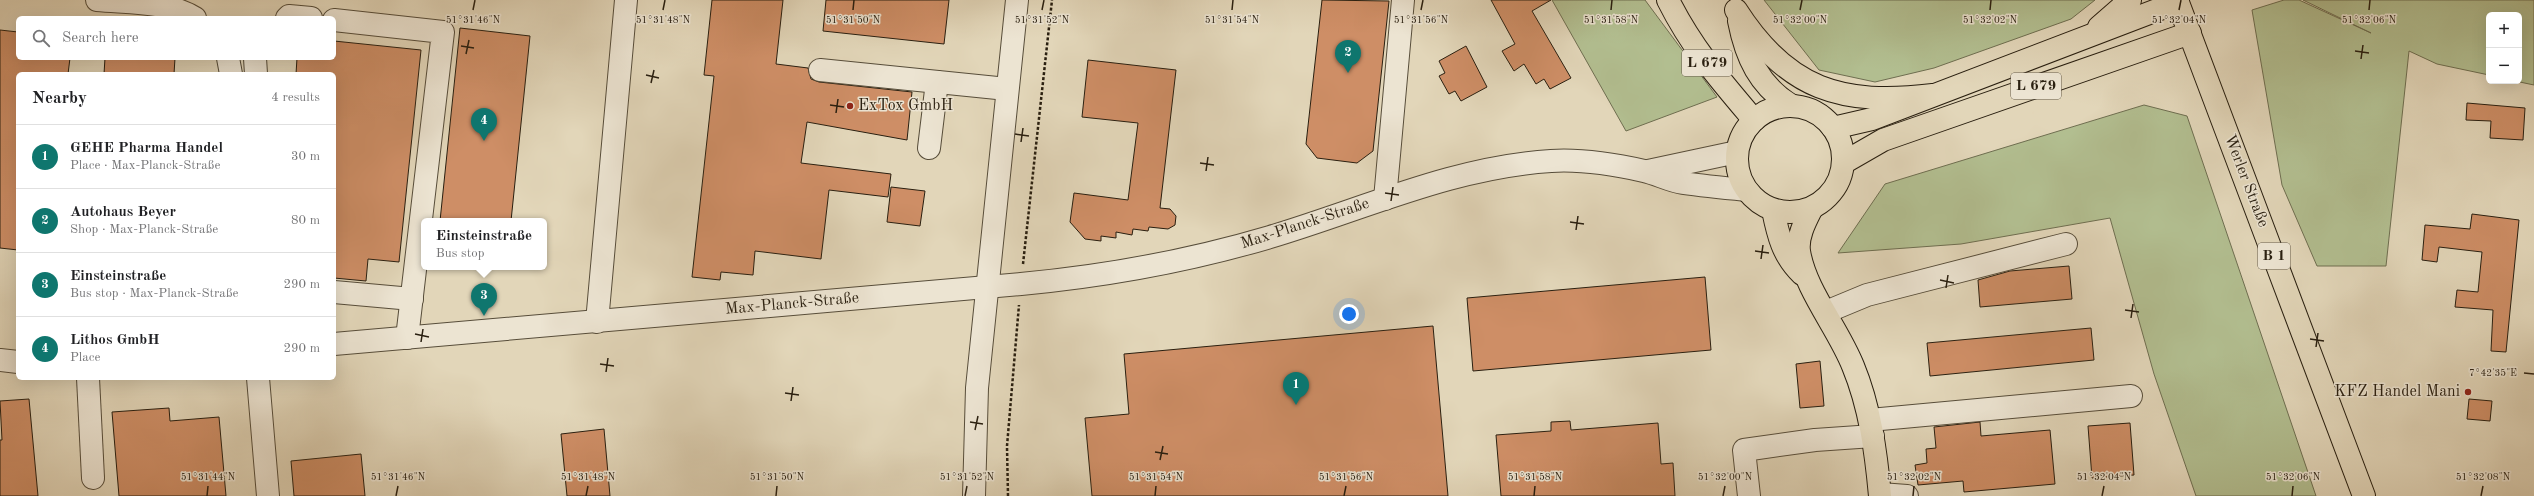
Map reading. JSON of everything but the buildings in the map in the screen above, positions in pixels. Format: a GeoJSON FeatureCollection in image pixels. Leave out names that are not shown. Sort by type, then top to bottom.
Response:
{"type":"FeatureCollection","features":[{"type":"Feature","properties":{"kind":"main road","name":"L 679"},"geometry":{"type":"LineString","coordinates":[[1668,0],[1687,37],[1719,79],[1754,120]]}},
{"type":"Feature","properties":{"kind":"main road"},"geometry":{"type":"LineString","coordinates":[[2086,38],[2130,0]]}},
{"type":"Feature","properties":{"kind":"main road","name":"L 679"},"geometry":{"type":"LineString","coordinates":[[1833,128],[1872,119],[2086,38],[2177,1]]}},
{"type":"Feature","properties":{"kind":"main road","name":"Werler Straße"},"geometry":{"type":"LineString","coordinates":[[2177,1],[2364,496]]}},
{"type":"Feature","properties":{"kind":"main road","name":"L 679"},"geometry":{"type":"LineString","coordinates":[[1736,5],[1753,36],[1764,47],[1792,71],[1817,86],[1850,96],[1885,99],[1933,95]]}},
{"type":"Feature","properties":{"kind":"main road","name":"L 679"},"geometry":{"type":"LineString","coordinates":[[1736,5],[1743,42],[1750,63],[1768,89],[1792,106]]}},
{"type":"Feature","properties":{"kind":"main road","name":"L 679"},"geometry":{"type":"LineString","coordinates":[[1843,163],[1883,140],[2190,33]]}},
{"type":"Feature","properties":{"kind":"main road"},"geometry":{"type":"LineString","coordinates":[[1812,208],[1793,212],[1773,210],[1758,202],[1746,190],[1739,172],[1737,152],[1746,129],[1754,120],[1766,112],[1792,106],[1815,112],[1833,128],[1841,145],[1843,163],[1838,181],[1831,192],[1812,208],[1805,222],[1799,250],[1808,280],[1853,366],[1871,428],[1880,495]]}},
{"type":"Feature","properties":{"kind":"main road"},"geometry":{"type":"LineString","coordinates":[[1773,210],[1781,247],[1794,266],[1808,280]]}},
{"type":"Feature","properties":{"kind":"street"},"geometry":{"type":"LineString","coordinates":[[97,0],[166,8],[192,16]]}},
{"type":"Feature","properties":{"kind":"street"},"geometry":{"type":"LineString","coordinates":[[597,322],[626,0]]}},
{"type":"Feature","properties":{"kind":"street"},"geometry":{"type":"LineString","coordinates":[[974,496],[977,388],[1017,0]]}},
{"type":"Feature","properties":{"kind":"street"},"geometry":{"type":"LineString","coordinates":[[1385,199],[1403,0]]}},
{"type":"Feature","properties":{"kind":"street"},"geometry":{"type":"LineString","coordinates":[[336,20],[443,32],[421,218]]}},
{"type":"Feature","properties":{"kind":"street"},"geometry":{"type":"LineString","coordinates":[[228,60],[231,72]]}},
{"type":"Feature","properties":{"kind":"street"},"geometry":{"type":"LineString","coordinates":[[255,60],[256,72]]}},
{"type":"Feature","properties":{"kind":"street"},"geometry":{"type":"LineString","coordinates":[[820,70],[1007,89]]}},
{"type":"Feature","properties":{"kind":"street"},"geometry":{"type":"LineString","coordinates":[[929,148],[937,82]]}},
{"type":"Feature","properties":{"kind":"street","name":"Max-Planck-Straße"},"geometry":{"type":"LineString","coordinates":[[1645,171],[1737,152]]}},
{"type":"Feature","properties":{"kind":"street","name":"Max-Planck-Straße"},"geometry":{"type":"LineString","coordinates":[[336,344],[1021,284],[1126,271],[1190,259],[1271,237],[1448,177],[1495,168],[1551,161],[1587,161],[1645,171],[1682,183],[1746,190]]}},
{"type":"Feature","properties":{"kind":"street"},"geometry":{"type":"LineString","coordinates":[[407,338],[421,221]]}},
{"type":"Feature","properties":{"kind":"street"},"geometry":{"type":"LineString","coordinates":[[1826,312],[1867,295],[2066,244]]}},
{"type":"Feature","properties":{"kind":"street"},"geometry":{"type":"LineString","coordinates":[[336,292],[412,299]]}},
{"type":"Feature","properties":{"kind":"street"},"geometry":{"type":"LineString","coordinates":[[0,360],[16,362]]}},
{"type":"Feature","properties":{"kind":"street"},"geometry":{"type":"LineString","coordinates":[[88,380],[93,478]]}},
{"type":"Feature","properties":{"kind":"street"},"geometry":{"type":"LineString","coordinates":[[258,380],[268,496]]}},
{"type":"Feature","properties":{"kind":"street"},"geometry":{"type":"LineString","coordinates":[[1749,496],[1744,450],[1814,440],[1871,428],[2131,396]]}},
{"type":"Feature","properties":{"kind":"street"},"geometry":{"type":"LineString","coordinates":[[1880,495],[1907,496]]}},
{"type":"Feature","properties":{"kind":"path"},"geometry":{"type":"LineString","coordinates":[[1008,496],[1007,446],[1021,284],[1052,0]]}},
{"type":"Feature","properties":{"kind":"green space"},"geometry":{"type":"Polygon","coordinates":[[[1552,0],[1645,0],[1717,97],[1626,131],[1552,0]]]}},
{"type":"Feature","properties":{"kind":"green space"},"geometry":{"type":"Polygon","coordinates":[[[1764,0],[2095,0],[2071,19],[1934,68],[1875,82],[1819,70],[1764,0]]]}},
{"type":"Feature","properties":{"kind":"green space"},"geometry":{"type":"Polygon","coordinates":[[[2284,0],[2299,0],[2371,33],[2303,0],[2534,0],[2534,85],[2522,82],[2522,12],[2486,12],[2486,74],[2437,64],[2409,51],[2386,266],[2317,266],[2282,185],[2252,10],[2284,0]]]}},
{"type":"Feature","properties":{"kind":"green space"},"geometry":{"type":"Polygon","coordinates":[[[2144,105],[2187,116],[2316,496],[2196,496],[2154,374],[2110,218],[1961,244],[1838,253],[1885,184],[2144,105]]]}},
{"type":"Feature","properties":{"kind":"place","name":"Autohaus Beyer"},"geometry":{"type":"Point","coordinates":[1348,73]}},
{"type":"Feature","properties":{"kind":"place","name":"ExTox GmbH"},"geometry":{"type":"Point","coordinates":[850,106]}},
{"type":"Feature","properties":{"kind":"place","name":"Lithos GmbH"},"geometry":{"type":"Point","coordinates":[484,141]}},
{"type":"Feature","properties":{"kind":"place","name":"Einsteinstraße"},"geometry":{"type":"Point","coordinates":[484,316]}},
{"type":"Feature","properties":{"kind":"place","name":"KFZ Handel Mani"},"geometry":{"type":"Point","coordinates":[2468,392]}},
{"type":"Feature","properties":{"kind":"place","name":"GEHE Pharma Handel"},"geometry":{"type":"Point","coordinates":[1296,405]}}]}
